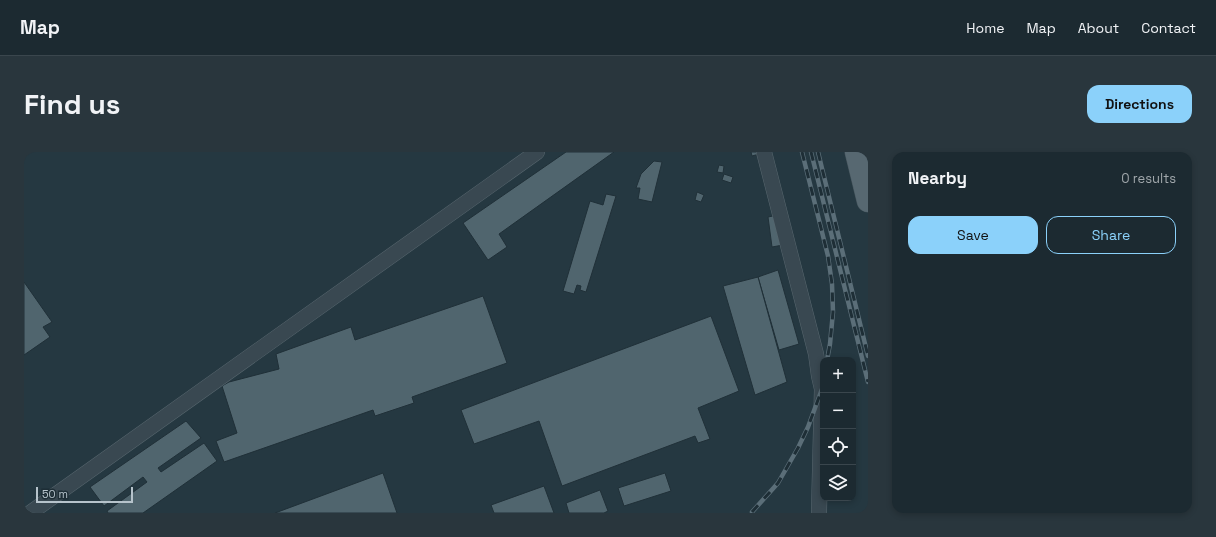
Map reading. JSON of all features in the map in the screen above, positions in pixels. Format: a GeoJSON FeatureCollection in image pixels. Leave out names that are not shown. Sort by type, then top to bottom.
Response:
{"type":"FeatureCollection","features":[{"type":"Feature","properties":{"kind":"main road"},"geometry":{"type":"LineString","coordinates":[[856,152],[868,200]]}},
{"type":"Feature","properties":{"kind":"main road"},"geometry":{"type":"LineString","coordinates":[[867,152],[868,157]]}},
{"type":"Feature","properties":{"kind":"street"},"geometry":{"type":"LineString","coordinates":[[30,513],[537,152]]}},
{"type":"Feature","properties":{"kind":"street"},"geometry":{"type":"LineString","coordinates":[[764,152],[816,354],[822,389],[819,511]]}},
{"type":"Feature","properties":{"kind":"building"},"geometry":{"type":"Polygon","coordinates":[[[566,152],[614,152],[499,234],[507,247],[488,260],[463,223],[566,152]]]}},
{"type":"Feature","properties":{"kind":"building"},"geometry":{"type":"Polygon","coordinates":[[[751,152],[763,152],[763,153],[752,156],[751,152]]]}},
{"type":"Feature","properties":{"kind":"building"},"geometry":{"type":"Polygon","coordinates":[[[654,161],[662,162],[652,202],[638,199],[640,188],[636,188],[641,174],[654,161]]]}},
{"type":"Feature","properties":{"kind":"building"},"geometry":{"type":"Polygon","coordinates":[[[719,165],[724,166],[723,173],[717,172],[719,165]]]}},
{"type":"Feature","properties":{"kind":"building"},"geometry":{"type":"Polygon","coordinates":[[[724,174],[733,177],[731,183],[722,180],[724,174]]]}},
{"type":"Feature","properties":{"kind":"building"},"geometry":{"type":"Polygon","coordinates":[[[697,192],[704,195],[701,202],[695,200],[697,192]]]}},
{"type":"Feature","properties":{"kind":"building"},"geometry":{"type":"Polygon","coordinates":[[[606,194],[616,196],[586,292],[580,290],[581,286],[577,285],[574,294],[563,291],[590,201],[603,205],[606,194]]]}},
{"type":"Feature","properties":{"kind":"building"},"geometry":{"type":"Polygon","coordinates":[[[778,215],[783,245],[772,247],[768,217],[778,215]]]}},
{"type":"Feature","properties":{"kind":"building"},"geometry":{"type":"Polygon","coordinates":[[[778,270],[799,344],[779,350],[758,277],[778,270]]]}},
{"type":"Feature","properties":{"kind":"building"},"geometry":{"type":"Polygon","coordinates":[[[758,277],[787,382],[755,395],[723,286],[758,277]]]}},
{"type":"Feature","properties":{"kind":"building"},"geometry":{"type":"Polygon","coordinates":[[[24,282],[52,322],[43,327],[50,337],[24,355],[24,282]]]}},
{"type":"Feature","properties":{"kind":"building"},"geometry":{"type":"Polygon","coordinates":[[[483,296],[507,363],[412,397],[414,403],[375,416],[373,410],[224,462],[216,441],[237,433],[222,386],[229,382],[279,369],[276,354],[351,327],[355,340],[483,296]]]}},
{"type":"Feature","properties":{"kind":"building"},"geometry":{"type":"Polygon","coordinates":[[[711,316],[739,391],[698,408],[710,439],[698,443],[695,436],[562,486],[539,421],[474,444],[461,410],[711,316]]]}},
{"type":"Feature","properties":{"kind":"building"},"geometry":{"type":"Polygon","coordinates":[[[186,421],[201,438],[158,468],[161,472],[204,443],[217,461],[143,513],[108,513],[107,511],[147,482],[143,477],[104,506],[90,487],[186,421]]]}},
{"type":"Feature","properties":{"kind":"building"},"geometry":{"type":"Polygon","coordinates":[[[383,473],[397,513],[275,513],[383,473]]]}},
{"type":"Feature","properties":{"kind":"building"},"geometry":{"type":"Polygon","coordinates":[[[665,473],[671,491],[624,506],[618,488],[665,473]]]}},
{"type":"Feature","properties":{"kind":"building"},"geometry":{"type":"Polygon","coordinates":[[[544,486],[554,513],[494,513],[491,505],[544,486]]]}},
{"type":"Feature","properties":{"kind":"building"},"geometry":{"type":"Polygon","coordinates":[[[600,490],[608,511],[604,513],[569,513],[566,503],[600,490]]]}},
{"type":"Feature","properties":{"kind":"railway"},"geometry":{"type":"LineString","coordinates":[[802,152],[828,256],[832,284],[833,312],[828,357]]}},
{"type":"Feature","properties":{"kind":"railway"},"geometry":{"type":"LineString","coordinates":[[811,152],[868,382]]}},
{"type":"Feature","properties":{"kind":"railway"},"geometry":{"type":"LineString","coordinates":[[818,152],[868,356]]}},
{"type":"Feature","properties":{"kind":"railway"},"geometry":{"type":"LineString","coordinates":[[752,512],[778,483],[808,427],[821,393]]}}]}
